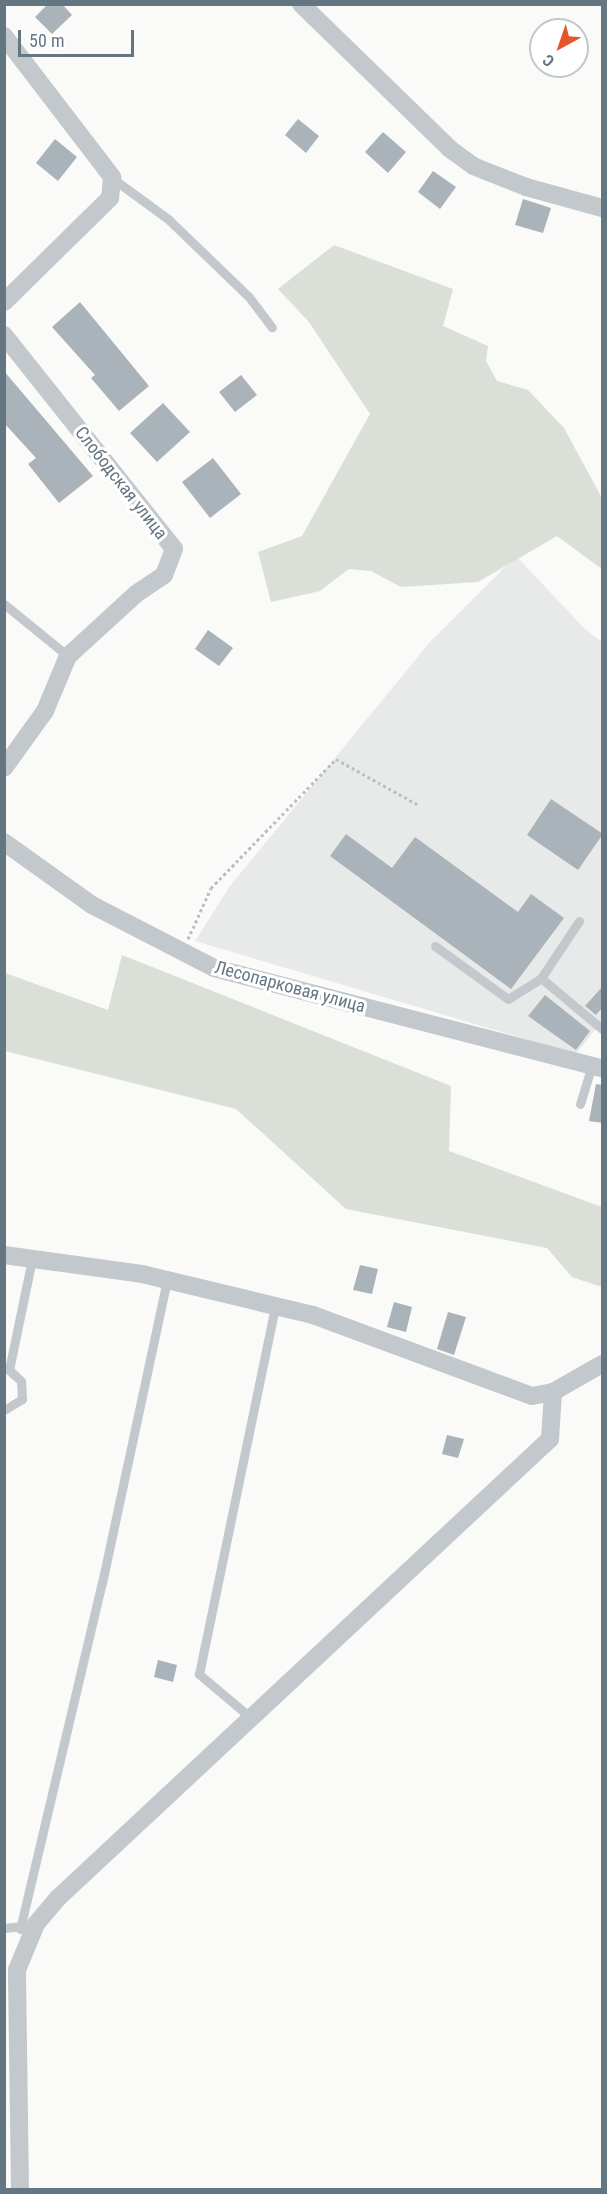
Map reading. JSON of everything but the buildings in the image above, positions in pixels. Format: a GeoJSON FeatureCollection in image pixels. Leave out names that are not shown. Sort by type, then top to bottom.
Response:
{"type":"FeatureCollection","features":[{"type":"Feature","properties":{"kind":"street"},"geometry":{"type":"LineString","coordinates":[[301,4],[450,149],[473,166],[526,187],[603,208]]}},
{"type":"Feature","properties":{"kind":"street"},"geometry":{"type":"LineString","coordinates":[[4,36],[112,177],[110,198],[4,302]]}},
{"type":"Feature","properties":{"kind":"street","name":"Слободская улица"},"geometry":{"type":"LineString","coordinates":[[4,335],[174,549],[164,575],[136,594],[68,656],[45,711],[4,768]]}},
{"type":"Feature","properties":{"kind":"street","name":"Лесопарковая улица"},"geometry":{"type":"LineString","coordinates":[[4,842],[92,904],[182,954],[214,968],[597,1068]]}},
{"type":"Feature","properties":{"kind":"street"},"geometry":{"type":"LineString","coordinates":[[4,1255],[167,1280],[313,1315],[508,1390],[532,1396],[553,1392],[602,1366]]}},
{"type":"Feature","properties":{"kind":"street"},"geometry":{"type":"LineString","coordinates":[[20,2190],[17,1970],[36,1924],[58,1898],[550,1439],[553,1392]]}},
{"type":"Feature","properties":{"kind":"lane"},"geometry":{"type":"LineString","coordinates":[[112,177],[168,219],[249,297],[272,327]]}},
{"type":"Feature","properties":{"kind":"lane"},"geometry":{"type":"LineString","coordinates":[[4,604],[68,656]]}},
{"type":"Feature","properties":{"kind":"lane"},"geometry":{"type":"LineString","coordinates":[[435,946],[508,999],[541,978],[579,921]]}},
{"type":"Feature","properties":{"kind":"lane"},"geometry":{"type":"LineString","coordinates":[[541,978],[603,1029]]}},
{"type":"Feature","properties":{"kind":"lane"},"geometry":{"type":"LineString","coordinates":[[580,1104],[597,1068]]}},
{"type":"Feature","properties":{"kind":"lane"},"geometry":{"type":"LineString","coordinates":[[4,1410],[22,1399],[21,1381],[9,1370],[32,1259]]}},
{"type":"Feature","properties":{"kind":"lane"},"geometry":{"type":"LineString","coordinates":[[20,1929],[99,1595],[167,1280]]}},
{"type":"Feature","properties":{"kind":"lane"},"geometry":{"type":"LineString","coordinates":[[250,1717],[199,1674],[275,1306]]}},
{"type":"Feature","properties":{"kind":"lane"},"geometry":{"type":"LineString","coordinates":[[4,1928],[20,1929],[58,1898]]}},
{"type":"Feature","properties":{"kind":"path"},"geometry":{"type":"LineString","coordinates":[[182,954],[211,888],[336,759],[417,804]]}},
{"type":"Feature","properties":{"kind":"shaded area"},"geometry":{"type":"Polygon","coordinates":[[[334,245],[453,289],[443,326],[488,346],[486,361],[497,381],[528,390],[564,428],[602,498],[602,569],[557,536],[478,582],[401,587],[371,571],[349,569],[320,591],[271,602],[258,552],[302,536],[370,414],[309,322],[278,289],[334,245]]]}},
{"type":"Feature","properties":{"kind":"shaded area"},"geometry":{"type":"Polygon","coordinates":[[[516,556],[584,628],[602,642],[602,1021],[576,1054],[195,941],[230,886],[430,642],[516,556]]]}},
{"type":"Feature","properties":{"kind":"shaded area"},"geometry":{"type":"Polygon","coordinates":[[[122,955],[451,1086],[449,1151],[602,1207],[602,1287],[572,1277],[547,1248],[346,1209],[236,1109],[5,1051],[5,973],[108,1010],[122,955]]]}}]}
